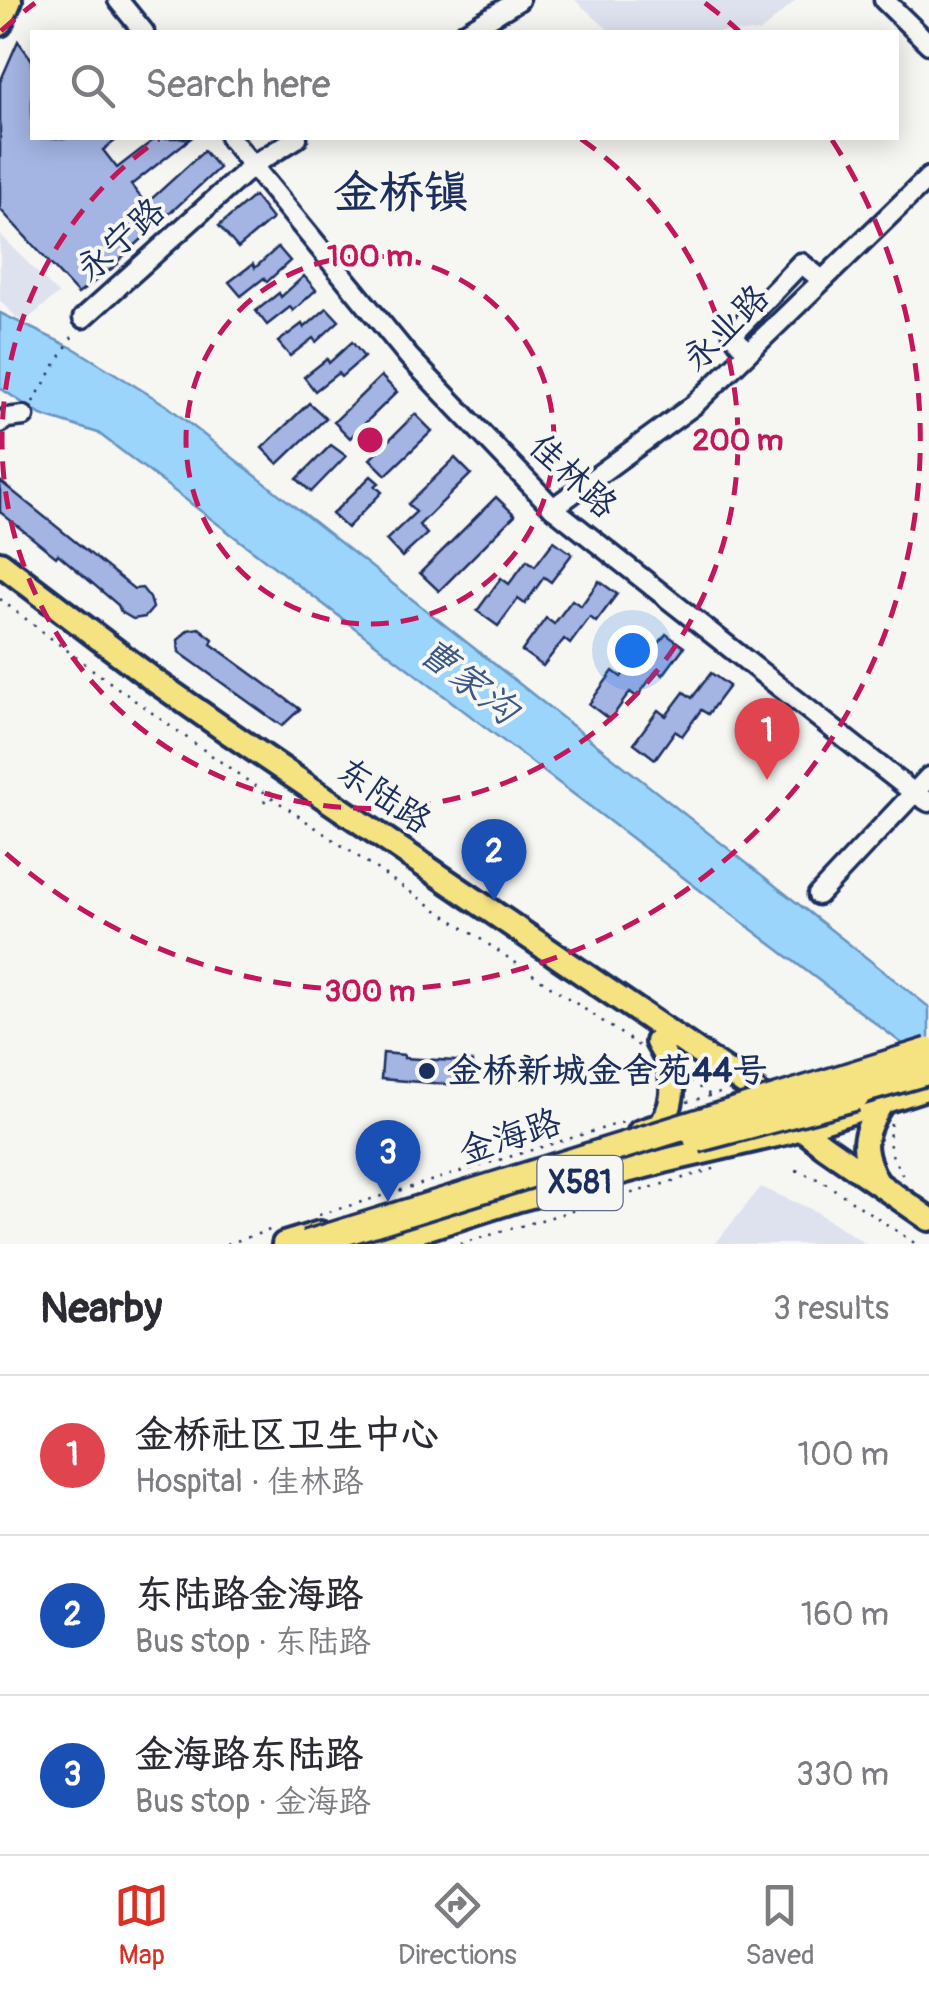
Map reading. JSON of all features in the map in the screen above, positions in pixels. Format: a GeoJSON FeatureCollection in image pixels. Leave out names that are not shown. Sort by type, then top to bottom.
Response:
{"type":"FeatureCollection","features":[{"type":"Feature","properties":{"kind":"highway"},"geometry":{"type":"LineString","coordinates":[[308,1231],[929,1051]]}},
{"type":"Feature","properties":{"kind":"highway"},"geometry":{"type":"LineString","coordinates":[[344,1244],[638,1135],[924,1082]]}},
{"type":"Feature","properties":{"kind":"main road"},"geometry":{"type":"LineString","coordinates":[[0,24],[10,0]]}},
{"type":"Feature","properties":{"kind":"main road","name":"东陆路"},"geometry":{"type":"LineString","coordinates":[[0,563],[113,650],[734,1097],[793,1130],[929,1219]]}},
{"type":"Feature","properties":{"kind":"main road","name":"东陆路"},"geometry":{"type":"LineString","coordinates":[[0,582],[146,693],[734,1097]]}},
{"type":"Feature","properties":{"kind":"main road"},"geometry":{"type":"LineString","coordinates":[[638,1135],[661,1125],[670,1108],[671,1068],[658,1042]]}},
{"type":"Feature","properties":{"kind":"main road","name":"金海路"},"geometry":{"type":"LineString","coordinates":[[278,1237],[638,1135],[734,1097],[929,1042]]}},
{"type":"Feature","properties":{"kind":"main road","name":"金海路"},"geometry":{"type":"LineString","coordinates":[[377,1244],[519,1199],[664,1160],[883,1112],[924,1082]]}},
{"type":"Feature","properties":{"kind":"main road"},"geometry":{"type":"LineString","coordinates":[[879,1185],[864,1155],[866,1136],[883,1112]]}},
{"type":"Feature","properties":{"kind":"main road","name":"东陆路"},"geometry":{"type":"LineString","coordinates":[[793,1130],[929,1230]]}},
{"type":"Feature","properties":{"kind":"street"},"geometry":{"type":"LineString","coordinates":[[118,0],[142,30]]}},
{"type":"Feature","properties":{"kind":"street"},"geometry":{"type":"LineString","coordinates":[[469,30],[518,0]]}},
{"type":"Feature","properties":{"kind":"street"},"geometry":{"type":"LineString","coordinates":[[884,0],[929,44]]}},
{"type":"Feature","properties":{"kind":"street","name":"佳林路"},"geometry":{"type":"LineString","coordinates":[[232,140],[409,357],[554,508],[921,798]]}},
{"type":"Feature","properties":{"kind":"street","name":"永宁路"},"geometry":{"type":"LineString","coordinates":[[84,318],[253,165],[294,140]]}},
{"type":"Feature","properties":{"kind":"street","name":"永业路"},"geometry":{"type":"LineString","coordinates":[[554,508],[678,418],[929,176]]}},
{"type":"Feature","properties":{"kind":"street"},"geometry":{"type":"LineString","coordinates":[[747,353],[733,334],[801,263],[822,280]]}},
{"type":"Feature","properties":{"kind":"street"},"geometry":{"type":"LineString","coordinates":[[0,423],[24,416]]}},
{"type":"Feature","properties":{"kind":"street"},"geometry":{"type":"LineString","coordinates":[[818,894],[921,798],[929,777]]}},
{"type":"Feature","properties":{"kind":"path"},"geometry":{"type":"LineString","coordinates":[[24,416],[84,318]]}},
{"type":"Feature","properties":{"kind":"path"},"geometry":{"type":"LineString","coordinates":[[0,600],[182,735],[671,1068],[734,1097]]}},
{"type":"Feature","properties":{"kind":"path"},"geometry":{"type":"LineString","coordinates":[[670,1108],[734,1097]]}},
{"type":"Feature","properties":{"kind":"path"},"geometry":{"type":"LineString","coordinates":[[883,1112],[890,1126],[889,1148],[907,1190]]}},
{"type":"Feature","properties":{"kind":"path"},"geometry":{"type":"LineString","coordinates":[[308,1231],[638,1135]]}},
{"type":"Feature","properties":{"kind":"path"},"geometry":{"type":"LineString","coordinates":[[460,1244],[720,1167]]}},
{"type":"Feature","properties":{"kind":"path"},"geometry":{"type":"LineString","coordinates":[[796,1170],[822,1181],[916,1244]]}},
{"type":"Feature","properties":{"kind":"path"},"geometry":{"type":"LineString","coordinates":[[226,1244],[278,1237]]}},
{"type":"Feature","properties":{"kind":"shaded area"},"geometry":{"type":"Polygon","coordinates":[[[575,0],[796,0],[762,30],[609,30],[575,0]]]}},
{"type":"Feature","properties":{"kind":"shaded area"},"geometry":{"type":"Polygon","coordinates":[[[0,234],[58,294],[23,323],[0,301],[0,234]]]}},
{"type":"Feature","properties":{"kind":"shaded area"},"geometry":{"type":"Polygon","coordinates":[[[761,1187],[815,1211],[866,1244],[715,1244],[761,1187]]]}},
{"type":"Feature","properties":{"kind":"water","name":"曹家沟"},"geometry":{"type":"Polygon","coordinates":[[[0,313],[75,349],[166,405],[929,1007],[929,1064],[98,433],[41,415],[0,388],[0,313]]]}},
{"type":"Feature","properties":{"kind":"building"},"geometry":{"type":"Polygon","coordinates":[[[18,41],[30,57],[30,140],[116,140],[103,150],[117,168],[153,140],[188,140],[131,185],[146,204],[204,151],[219,168],[118,264],[78,294],[0,209],[0,82],[18,41]]]}},
{"type":"Feature","properties":{"kind":"building"},"geometry":{"type":"Polygon","coordinates":[[[254,196],[272,219],[238,248],[219,226],[254,196]]]}},
{"type":"Feature","properties":{"kind":"building"},"geometry":{"type":"Polygon","coordinates":[[[278,247],[290,261],[267,282],[264,278],[241,296],[229,282],[253,264],[255,268],[278,247]]]}},
{"type":"Feature","properties":{"kind":"building"},"geometry":{"type":"Polygon","coordinates":[[[304,276],[316,290],[293,311],[290,307],[267,325],[256,311],[279,293],[281,297],[304,276]]]}},
{"type":"Feature","properties":{"kind":"building"},"geometry":{"type":"Polygon","coordinates":[[[327,308],[339,321],[316,342],[313,338],[290,356],[278,342],[302,324],[304,328],[327,308]]]}},
{"type":"Feature","properties":{"kind":"building"},"geometry":{"type":"Polygon","coordinates":[[[352,342],[364,357],[341,377],[338,373],[315,391],[304,377],[327,359],[329,363],[352,342]]]}},
{"type":"Feature","properties":{"kind":"building"},"geometry":{"type":"Polygon","coordinates":[[[381,376],[397,392],[350,438],[334,422],[381,376]]]}},
{"type":"Feature","properties":{"kind":"building"},"geometry":{"type":"Polygon","coordinates":[[[309,403],[326,418],[278,464],[262,448],[309,403]]]}},
{"type":"Feature","properties":{"kind":"building"},"geometry":{"type":"Polygon","coordinates":[[[415,414],[432,431],[386,475],[370,459],[415,414]]]}},
{"type":"Feature","properties":{"kind":"building"},"geometry":{"type":"Polygon","coordinates":[[[331,445],[346,456],[311,492],[297,479],[331,445]]]}},
{"type":"Feature","properties":{"kind":"building"},"geometry":{"type":"Polygon","coordinates":[[[455,458],[471,474],[419,525],[427,534],[402,557],[386,540],[416,512],[408,504],[455,458]]]}},
{"type":"Feature","properties":{"kind":"building"},"geometry":{"type":"Polygon","coordinates":[[[371,476],[382,492],[347,528],[332,514],[371,476]]]}},
{"type":"Feature","properties":{"kind":"building"},"geometry":{"type":"Polygon","coordinates":[[[0,481],[134,589],[142,588],[153,608],[145,617],[133,619],[121,612],[118,605],[58,554],[56,557],[0,512],[0,481]]]}},
{"type":"Feature","properties":{"kind":"building"},"geometry":{"type":"Polygon","coordinates":[[[496,497],[515,515],[439,591],[420,573],[496,497]]]}},
{"type":"Feature","properties":{"kind":"building"},"geometry":{"type":"Polygon","coordinates":[[[554,541],[572,554],[551,582],[544,577],[525,604],[518,599],[498,626],[477,611],[501,578],[509,584],[527,560],[535,566],[554,541]]]}},
{"type":"Feature","properties":{"kind":"building"},"geometry":{"type":"Polygon","coordinates":[[[599,581],[617,594],[596,622],[590,617],[570,644],[564,639],[543,666],[522,651],[546,618],[554,624],[572,600],[581,606],[599,581]]]}},
{"type":"Feature","properties":{"kind":"building"},"geometry":{"type":"Polygon","coordinates":[[[199,628],[213,639],[211,644],[300,709],[282,726],[179,652],[178,640],[188,630],[199,628]]]}},
{"type":"Feature","properties":{"kind":"building"},"geometry":{"type":"Polygon","coordinates":[[[666,634],[684,647],[663,675],[657,670],[637,697],[630,692],[610,720],[589,704],[613,671],[621,677],[639,653],[647,659],[666,634]]]}},
{"type":"Feature","properties":{"kind":"building"},"geometry":{"type":"Polygon","coordinates":[[[711,673],[729,686],[708,714],[701,710],[682,736],[675,731],[655,759],[634,743],[658,710],[666,716],[684,692],[692,698],[711,673]]]}},
{"type":"Feature","properties":{"kind":"building","name":"金桥新城金舍苑44号"},"geometry":{"type":"Polygon","coordinates":[[[383,1053],[472,1062],[471,1086],[381,1079],[383,1053]]]}},
{"type":"Feature","properties":{"kind":"place","name":"金桥社区卫生中心"},"geometry":{"type":"Point","coordinates":[767,780]}},
{"type":"Feature","properties":{"kind":"place","name":"东陆路金海路"},"geometry":{"type":"Point","coordinates":[494,901]}},
{"type":"Feature","properties":{"kind":"place","name":"金桥新城金舍苑44号"},"geometry":{"type":"Point","coordinates":[427,1071]}},
{"type":"Feature","properties":{"kind":"place","name":"金海路东陆路"},"geometry":{"type":"Point","coordinates":[388,1202]}},
{"type":"Feature","properties":{"kind":"district","name":"金桥镇"},"geometry":{"type":"Point","coordinates":[401,193]}}]}
